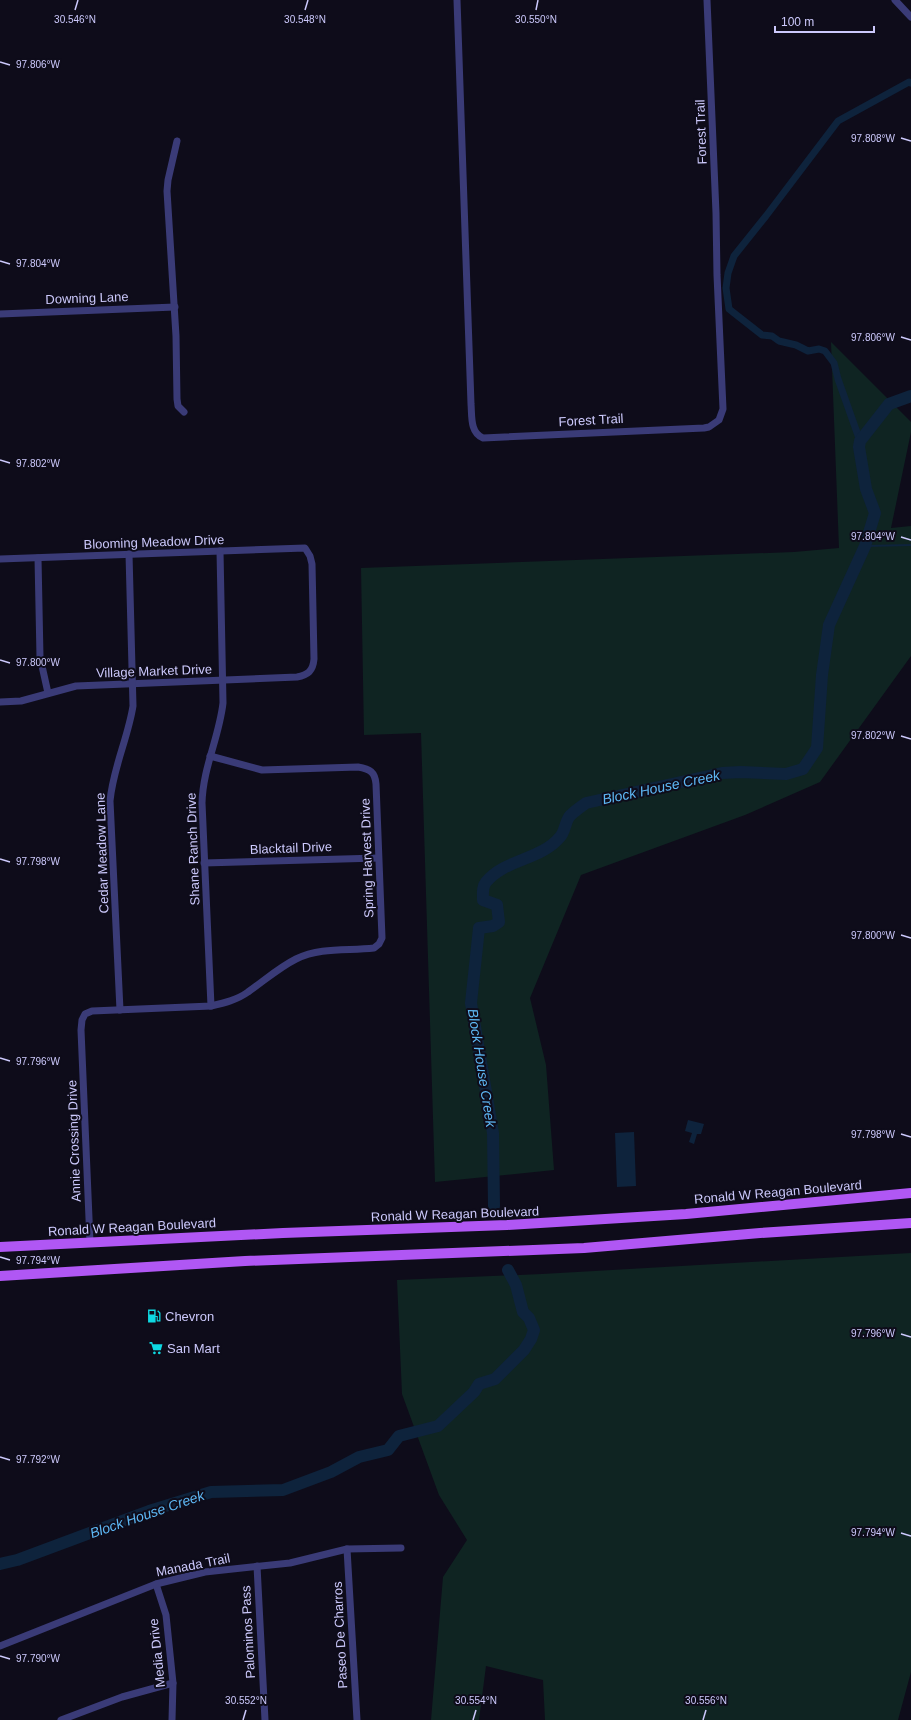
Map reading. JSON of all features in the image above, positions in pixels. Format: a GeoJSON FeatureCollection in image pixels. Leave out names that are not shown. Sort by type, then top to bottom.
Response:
{"type":"FeatureCollection","features":[{"type":"Feature","properties":{"kind":"main road","name":"Ronald W Reagan Boulevard"},"geometry":{"type":"LineString","coordinates":[[0,1247],[515,1225],[686,1214],[911,1193]]}},
{"type":"Feature","properties":{"kind":"main road"},"geometry":{"type":"LineString","coordinates":[[0,1276],[246,1262],[584,1248],[760,1233],[911,1223]]}},
{"type":"Feature","properties":{"kind":"street","name":"Forest Trail"},"geometry":{"type":"LineString","coordinates":[[458,0],[471,404],[474,432],[482,438],[704,428],[715,424],[722,415],[723,380],[717,275],[716,213],[707,0]]}},
{"type":"Feature","properties":{"kind":"street"},"geometry":{"type":"LineString","coordinates":[[896,0],[911,17]]}},
{"type":"Feature","properties":{"kind":"street"},"geometry":{"type":"LineString","coordinates":[[177,141],[167,191],[175,307],[177,400],[178,406],[184,412]]}},
{"type":"Feature","properties":{"kind":"street","name":"Downing Lane"},"geometry":{"type":"LineString","coordinates":[[0,314],[175,307]]}},
{"type":"Feature","properties":{"kind":"street","name":"Blooming Meadow Drive"},"geometry":{"type":"LineString","coordinates":[[0,559],[298,547],[305,548],[308,551],[312,564],[314,660],[313,667],[310,672]]}},
{"type":"Feature","properties":{"kind":"street","name":"Shane Ranch Drive"},"geometry":{"type":"LineString","coordinates":[[211,1006],[202,787],[222,715],[223,680],[220,551]]}},
{"type":"Feature","properties":{"kind":"street","name":"Cedar Meadow Lane"},"geometry":{"type":"LineString","coordinates":[[120,1010],[110,801],[114,775],[130,722],[133,706],[129,554]]}},
{"type":"Feature","properties":{"kind":"street"},"geometry":{"type":"LineString","coordinates":[[38,558],[40,657],[48,693]]}},
{"type":"Feature","properties":{"kind":"street","name":"Village Market Drive"},"geometry":{"type":"LineString","coordinates":[[0,702],[21,701],[76,686],[297,677],[305,676],[310,672]]}},
{"type":"Feature","properties":{"kind":"street","name":"Spring Harvest Drive"},"geometry":{"type":"LineString","coordinates":[[210,756],[262,770],[358,767],[366,768],[372,771],[376,784],[382,931],[379,944]]}},
{"type":"Feature","properties":{"kind":"street","name":"Blacktail Drive"},"geometry":{"type":"LineString","coordinates":[[204,863],[378,858]]}},
{"type":"Feature","properties":{"kind":"street","name":"Annie Crossing Drive"},"geometry":{"type":"LineString","coordinates":[[90,1242],[82,1020],[85,1014],[92,1011],[211,1006],[236,998],[248,992],[282,966],[313,953],[326,950],[369,948],[379,944]]}},
{"type":"Feature","properties":{"kind":"street","name":"Manada Trail"},"geometry":{"type":"LineString","coordinates":[[0,1646],[156,1584],[204,1572],[290,1563],[347,1549],[401,1548]]}},
{"type":"Feature","properties":{"kind":"street","name":"Paseo De Charros"},"geometry":{"type":"LineString","coordinates":[[347,1549],[357,1720]]}},
{"type":"Feature","properties":{"kind":"street","name":"Palominos Pass"},"geometry":{"type":"LineString","coordinates":[[256,1566],[265,1720]]}},
{"type":"Feature","properties":{"kind":"street","name":"Media Drive"},"geometry":{"type":"LineString","coordinates":[[156,1584],[166,1615],[173,1683],[172,1720]]}},
{"type":"Feature","properties":{"kind":"street"},"geometry":{"type":"LineString","coordinates":[[61,1720],[122,1697],[173,1683]]}},
{"type":"Feature","properties":{"kind":"green space"},"geometry":{"type":"Polygon","coordinates":[[[831,342],[911,422],[911,432],[891,528],[911,526],[911,656],[820,782],[745,815],[581,875],[530,998],[546,1065],[554,1170],[435,1182],[421,733],[364,735],[361,568],[794,552],[839,548],[831,342]]]}},
{"type":"Feature","properties":{"kind":"green space"},"geometry":{"type":"Polygon","coordinates":[[[911,1253],[911,1672],[898,1720],[545,1720],[543,1680],[486,1666],[479,1720],[431,1720],[443,1577],[467,1540],[439,1495],[402,1394],[397,1280],[542,1274],[911,1253]]]}},
{"type":"Feature","properties":{"kind":"water"},"geometry":{"type":"Polygon","coordinates":[[[688,1120],[704,1124],[701,1134],[697,1134],[694,1144],[689,1142],[692,1133],[685,1131],[688,1120]]]}},
{"type":"Feature","properties":{"kind":"water"},"geometry":{"type":"Polygon","coordinates":[[[634,1132],[636,1186],[617,1187],[615,1133],[634,1132]]]}},
{"type":"Feature","properties":{"kind":"waterway"},"geometry":{"type":"LineString","coordinates":[[860,441],[838,379],[834,363],[825,351],[819,349],[808,351],[796,345],[779,341],[772,336],[762,335],[729,309],[726,288],[728,273],[734,256],[838,121],[909,82],[911,83]]}},
{"type":"Feature","properties":{"kind":"waterway","name":"Block House Creek"},"geometry":{"type":"LineString","coordinates":[[494,1206],[493,1133],[471,1003],[479,928],[493,926],[499,922],[497,905],[483,900],[483,891],[486,882],[503,868],[552,845],[562,835],[569,817],[586,803],[722,773],[741,772],[786,774],[803,769],[817,748],[822,675],[829,625],[865,546],[875,513],[866,489],[859,447],[860,441],[889,404],[911,396]]}},
{"type":"Feature","properties":{"kind":"waterway"},"geometry":{"type":"LineString","coordinates":[[865,546],[911,545]]}},
{"type":"Feature","properties":{"kind":"waterway","name":"Block House Creek"},"geometry":{"type":"LineString","coordinates":[[0,1564],[17,1560],[149,1511],[211,1492],[283,1490],[331,1472],[359,1457],[388,1450],[399,1436],[438,1426],[474,1392],[479,1384],[495,1379],[524,1350],[531,1339],[534,1330],[529,1318],[523,1312],[516,1285],[508,1270]]}},
{"type":"Feature","properties":{"kind":"place","name":"Chevron"},"geometry":{"type":"Point","coordinates":[154,1316]}},
{"type":"Feature","properties":{"kind":"place","name":"San Mart"},"geometry":{"type":"Point","coordinates":[156,1348]}}]}
